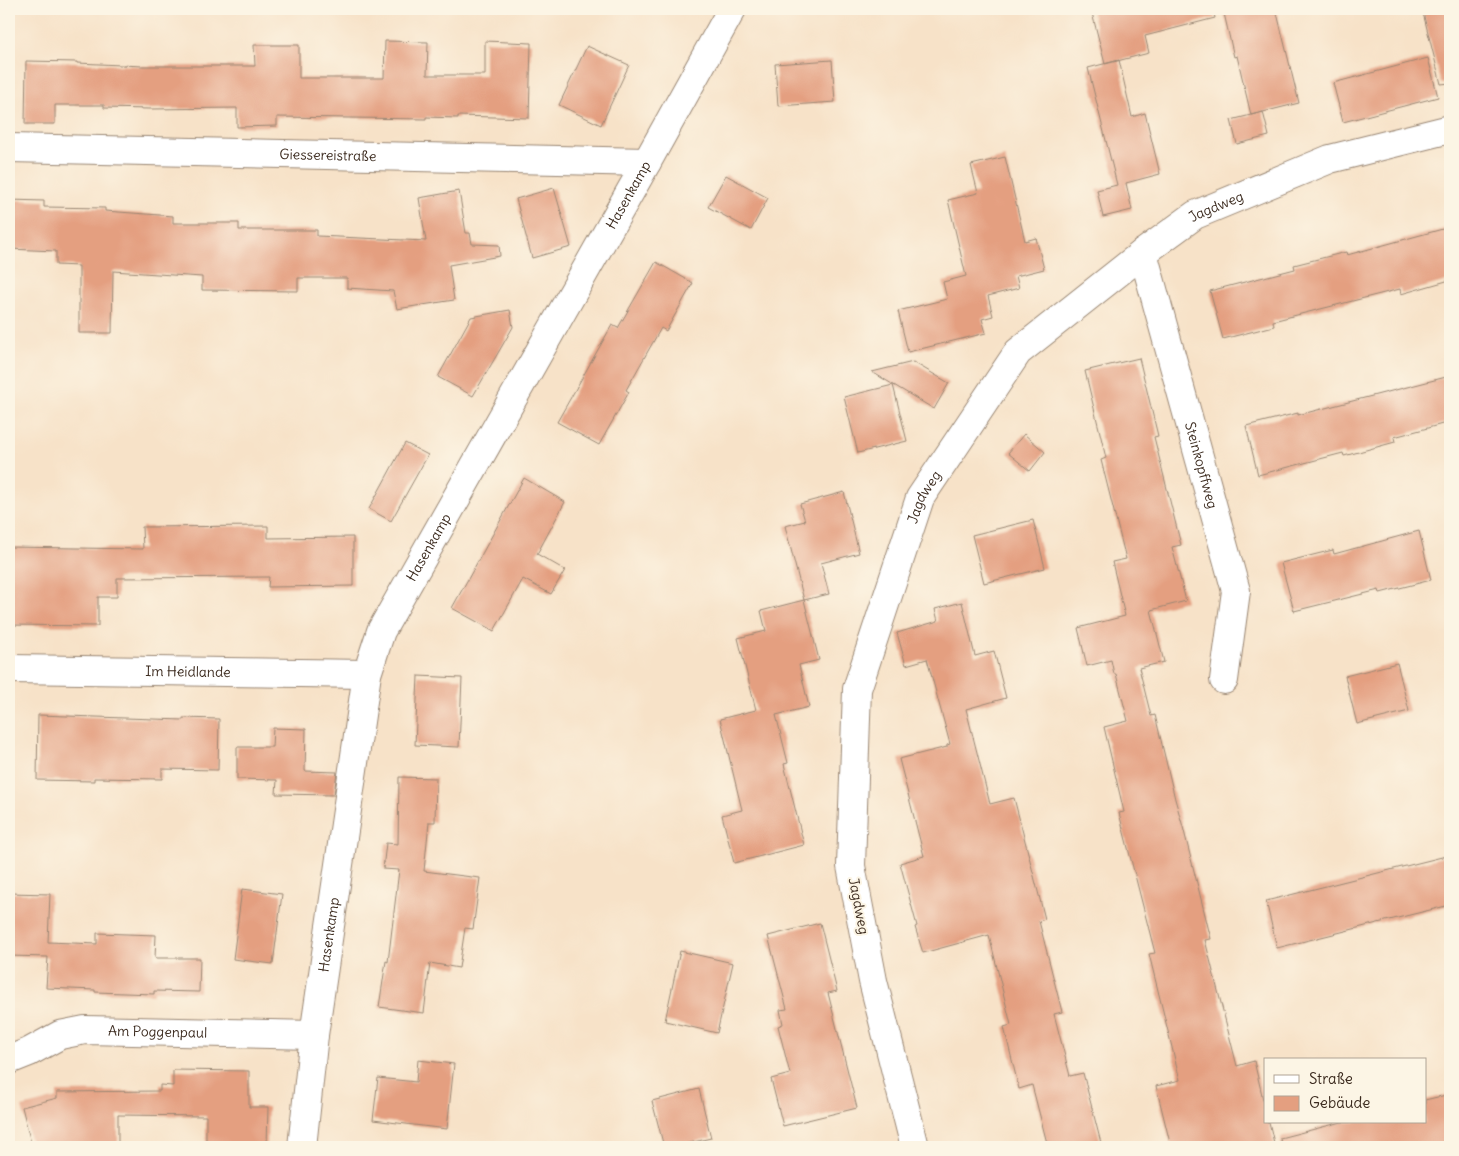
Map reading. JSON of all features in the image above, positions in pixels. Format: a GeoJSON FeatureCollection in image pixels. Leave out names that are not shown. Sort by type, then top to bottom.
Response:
{"type":"FeatureCollection","features":[{"type":"Feature","properties":{"kind":"street","name":"Hasenkamp"},"geometry":{"type":"LineString","coordinates":[[302,1147],[314,1035],[366,674],[381,631],[732,9]]}},
{"type":"Feature","properties":{"kind":"street","name":"Jagdweg"},"geometry":{"type":"LineString","coordinates":[[914,1147],[873,981],[851,866],[857,689],[920,498],[1018,352],[1195,215],[1330,159],[1450,129]]}},
{"type":"Feature","properties":{"kind":"street","name":"Giessereistraße"},"geometry":{"type":"LineString","coordinates":[[9,148],[647,162]]}},
{"type":"Feature","properties":{"kind":"street","name":"Steinkopffweg"},"geometry":{"type":"LineString","coordinates":[[1144,253],[1236,591],[1224,680]]}},
{"type":"Feature","properties":{"kind":"street","name":"Im Heidlande"},"geometry":{"type":"LineString","coordinates":[[9,669],[366,674]]}},
{"type":"Feature","properties":{"kind":"street","name":"Am Poggenpaul"},"geometry":{"type":"LineString","coordinates":[[9,1060],[29,1052],[60,1035],[86,1030],[314,1035]]}},
{"type":"Feature","properties":{"kind":"building"},"geometry":{"type":"Polygon","coordinates":[[[1091,9],[1213,9],[1215,18],[1145,36],[1149,53],[1105,64],[1091,9]]]}},
{"type":"Feature","properties":{"kind":"building"},"geometry":{"type":"Polygon","coordinates":[[[1223,9],[1276,9],[1299,103],[1251,115],[1237,56],[1234,57],[1223,9]]]}},
{"type":"Feature","properties":{"kind":"building"},"geometry":{"type":"Polygon","coordinates":[[[1422,9],[1450,9],[1450,83],[1441,84],[1422,9]]]}},
{"type":"Feature","properties":{"kind":"building"},"geometry":{"type":"Polygon","coordinates":[[[385,41],[428,42],[427,75],[485,75],[485,41],[531,43],[529,118],[458,116],[458,118],[426,117],[426,119],[277,117],[277,126],[237,127],[237,108],[150,109],[104,108],[104,105],[55,105],[55,124],[25,124],[26,61],[143,66],[255,66],[254,45],[299,45],[299,78],[384,78],[385,41]]]}},
{"type":"Feature","properties":{"kind":"building"},"geometry":{"type":"Polygon","coordinates":[[[587,46],[629,65],[601,125],[559,105],[587,46]]]}},
{"type":"Feature","properties":{"kind":"building"},"geometry":{"type":"Polygon","coordinates":[[[1428,58],[1438,97],[1343,122],[1333,83],[1428,58]]]}},
{"type":"Feature","properties":{"kind":"building"},"geometry":{"type":"Polygon","coordinates":[[[832,60],[835,102],[778,106],[775,64],[832,60]]]}},
{"type":"Feature","properties":{"kind":"building"},"geometry":{"type":"Polygon","coordinates":[[[1119,60],[1132,117],[1145,113],[1160,174],[1126,183],[1132,210],[1103,217],[1097,190],[1117,185],[1088,68],[1119,60]]]}},
{"type":"Feature","properties":{"kind":"building"},"geometry":{"type":"Polygon","coordinates":[[[1263,112],[1269,136],[1237,144],[1231,120],[1263,112]]]}},
{"type":"Feature","properties":{"kind":"building"},"geometry":{"type":"Polygon","coordinates":[[[1005,157],[1025,241],[1036,238],[1044,269],[1016,276],[1019,288],[988,296],[993,316],[982,319],[986,333],[908,352],[898,311],[947,299],[943,282],[966,276],[948,200],[978,193],[971,165],[1005,157]]]}},
{"type":"Feature","properties":{"kind":"building"},"geometry":{"type":"Polygon","coordinates":[[[726,175],[768,198],[751,230],[708,207],[726,175]]]}},
{"type":"Feature","properties":{"kind":"building"},"geometry":{"type":"Polygon","coordinates":[[[554,188],[571,247],[532,258],[516,199],[554,188]]]}},
{"type":"Feature","properties":{"kind":"building"},"geometry":{"type":"Polygon","coordinates":[[[459,191],[466,233],[470,233],[472,244],[499,245],[500,256],[449,265],[454,300],[397,309],[393,291],[347,288],[347,278],[298,278],[298,291],[202,290],[202,277],[113,271],[112,333],[79,333],[79,266],[56,265],[56,251],[9,249],[9,200],[44,201],[44,207],[105,208],[105,211],[173,216],[173,223],[239,223],[239,230],[317,230],[317,236],[426,241],[419,198],[459,191]]]}},
{"type":"Feature","properties":{"kind":"building"},"geometry":{"type":"Polygon","coordinates":[[[1450,227],[1450,280],[1401,294],[1400,289],[1273,321],[1274,326],[1223,339],[1210,291],[1295,269],[1294,265],[1346,252],[1347,255],[1450,227]]]}},
{"type":"Feature","properties":{"kind":"building"},"geometry":{"type":"Polygon","coordinates":[[[656,262],[693,283],[666,331],[661,328],[626,390],[629,392],[599,445],[557,422],[612,325],[618,328],[656,262]]]}},
{"type":"Feature","properties":{"kind":"building"},"geometry":{"type":"Polygon","coordinates":[[[510,310],[513,327],[473,396],[438,377],[471,317],[510,310]]]}},
{"type":"Feature","properties":{"kind":"building"},"geometry":{"type":"Polygon","coordinates":[[[1139,358],[1158,436],[1154,437],[1181,545],[1172,547],[1186,601],[1151,610],[1164,662],[1139,668],[1151,716],[1155,715],[1211,939],[1205,940],[1237,1066],[1254,1061],[1264,1104],[1264,1124],[1269,1124],[1275,1147],[1171,1147],[1156,1086],[1180,1080],[1149,954],[1155,953],[1119,813],[1124,812],[1104,727],[1128,721],[1111,660],[1087,666],[1078,628],[1125,616],[1112,562],[1126,559],[1101,460],[1106,458],[1085,371],[1139,358]]]}},
{"type":"Feature","properties":{"kind":"building"},"geometry":{"type":"Polygon","coordinates":[[[913,362],[949,383],[934,409],[872,372],[913,362]]]}},
{"type":"Feature","properties":{"kind":"building"},"geometry":{"type":"Polygon","coordinates":[[[1450,376],[1450,422],[1394,437],[1395,442],[1344,456],[1343,453],[1258,475],[1246,426],[1298,413],[1298,415],[1450,376]]]}},
{"type":"Feature","properties":{"kind":"building"},"geometry":{"type":"Polygon","coordinates":[[[893,385],[907,441],[858,453],[844,397],[893,385]]]}},
{"type":"Feature","properties":{"kind":"building"},"geometry":{"type":"Polygon","coordinates":[[[1024,434],[1045,452],[1030,471],[1008,453],[1024,434]]]}},
{"type":"Feature","properties":{"kind":"building"},"geometry":{"type":"Polygon","coordinates":[[[405,443],[428,455],[391,521],[369,509],[405,443]]]}},
{"type":"Feature","properties":{"kind":"building"},"geometry":{"type":"Polygon","coordinates":[[[524,478],[565,502],[537,554],[565,570],[551,594],[523,579],[494,631],[452,608],[524,478]]]}},
{"type":"Feature","properties":{"kind":"building"},"geometry":{"type":"Polygon","coordinates":[[[844,492],[859,553],[821,563],[829,594],[804,600],[785,526],[805,521],[800,504],[844,492]]]}},
{"type":"Feature","properties":{"kind":"building"},"geometry":{"type":"Polygon","coordinates":[[[1033,520],[1045,568],[984,583],[972,535],[1033,520]]]}},
{"type":"Feature","properties":{"kind":"building"},"geometry":{"type":"Polygon","coordinates":[[[268,526],[268,538],[353,537],[353,586],[268,587],[269,577],[117,578],[117,597],[98,597],[98,626],[9,625],[9,547],[143,549],[142,527],[268,526]]]}},
{"type":"Feature","properties":{"kind":"building"},"geometry":{"type":"Polygon","coordinates":[[[1419,531],[1431,580],[1380,593],[1379,590],[1294,611],[1281,563],[1333,550],[1334,554],[1419,531]]]}},
{"type":"Feature","properties":{"kind":"building"},"geometry":{"type":"Polygon","coordinates":[[[804,600],[819,660],[799,665],[809,707],[776,715],[788,763],[784,764],[804,845],[734,863],[722,815],[742,810],[720,719],[756,710],[738,638],[766,631],[761,611],[804,600]]]}},
{"type":"Feature","properties":{"kind":"building"},"geometry":{"type":"Polygon","coordinates":[[[962,602],[975,656],[994,651],[1006,698],[966,709],[990,804],[1014,798],[1045,919],[1039,921],[1062,1012],[1054,1014],[1070,1076],[1083,1073],[1102,1147],[1048,1147],[1032,1085],[1019,1089],[1004,1027],[1011,1025],[989,935],[923,953],[915,927],[917,926],[900,863],[924,856],[899,759],[947,747],[950,744],[927,659],[906,665],[897,633],[938,621],[935,609],[962,602]]]}},
{"type":"Feature","properties":{"kind":"building"},"geometry":{"type":"Polygon","coordinates":[[[1397,663],[1409,711],[1357,724],[1345,676],[1397,663]]]}},
{"type":"Feature","properties":{"kind":"building"},"geometry":{"type":"Polygon","coordinates":[[[418,676],[462,678],[459,747],[415,745],[418,676]]]}},
{"type":"Feature","properties":{"kind":"building"},"geometry":{"type":"Polygon","coordinates":[[[38,715],[183,720],[183,718],[219,719],[218,770],[162,769],[162,779],[94,778],[94,781],[37,780],[38,715]]]}},
{"type":"Feature","properties":{"kind":"building"},"geometry":{"type":"Polygon","coordinates":[[[273,728],[306,729],[305,771],[337,772],[334,795],[276,794],[277,780],[237,779],[237,747],[272,747],[273,728]]]}},
{"type":"Feature","properties":{"kind":"building"},"geometry":{"type":"Polygon","coordinates":[[[399,777],[436,778],[435,822],[429,822],[424,871],[480,878],[473,929],[465,928],[459,968],[430,963],[424,1013],[379,1007],[386,961],[388,962],[399,870],[383,869],[386,843],[398,844],[399,777]]]}},
{"type":"Feature","properties":{"kind":"building"},"geometry":{"type":"Polygon","coordinates":[[[1450,855],[1450,905],[1277,948],[1266,901],[1450,855]]]}},
{"type":"Feature","properties":{"kind":"building"},"geometry":{"type":"Polygon","coordinates":[[[242,889],[282,894],[273,964],[233,959],[242,889]]]}},
{"type":"Feature","properties":{"kind":"building"},"geometry":{"type":"Polygon","coordinates":[[[9,893],[50,894],[48,942],[97,944],[97,933],[156,935],[155,958],[200,958],[199,992],[154,991],[154,994],[46,988],[48,957],[9,956],[9,893]]]}},
{"type":"Feature","properties":{"kind":"building"},"geometry":{"type":"Polygon","coordinates":[[[820,923],[837,991],[828,993],[857,1108],[783,1126],[771,1079],[790,1074],[778,1026],[783,1024],[780,1010],[787,1009],[768,936],[820,923]]]}},
{"type":"Feature","properties":{"kind":"building"},"geometry":{"type":"Polygon","coordinates":[[[680,951],[733,963],[717,1033],[665,1021],[680,951]]]}},
{"type":"Feature","properties":{"kind":"building"},"geometry":{"type":"Polygon","coordinates":[[[418,1060],[454,1064],[447,1129],[373,1120],[378,1078],[416,1082],[418,1060]]]}},
{"type":"Feature","properties":{"kind":"building"},"geometry":{"type":"Polygon","coordinates":[[[173,1070],[249,1071],[249,1107],[268,1107],[267,1146],[206,1146],[206,1116],[118,1115],[118,1147],[32,1147],[22,1107],[57,1098],[57,1092],[160,1091],[160,1085],[173,1086],[173,1070]]]}},
{"type":"Feature","properties":{"kind":"building"},"geometry":{"type":"Polygon","coordinates":[[[699,1089],[711,1138],[672,1147],[664,1147],[652,1101],[699,1089]]]}},
{"type":"Feature","properties":{"kind":"building"},"geometry":{"type":"Polygon","coordinates":[[[1450,1094],[1450,1147],[1281,1147],[1280,1138],[1334,1124],[1426,1124],[1426,1100],[1450,1094]]]}}]}
